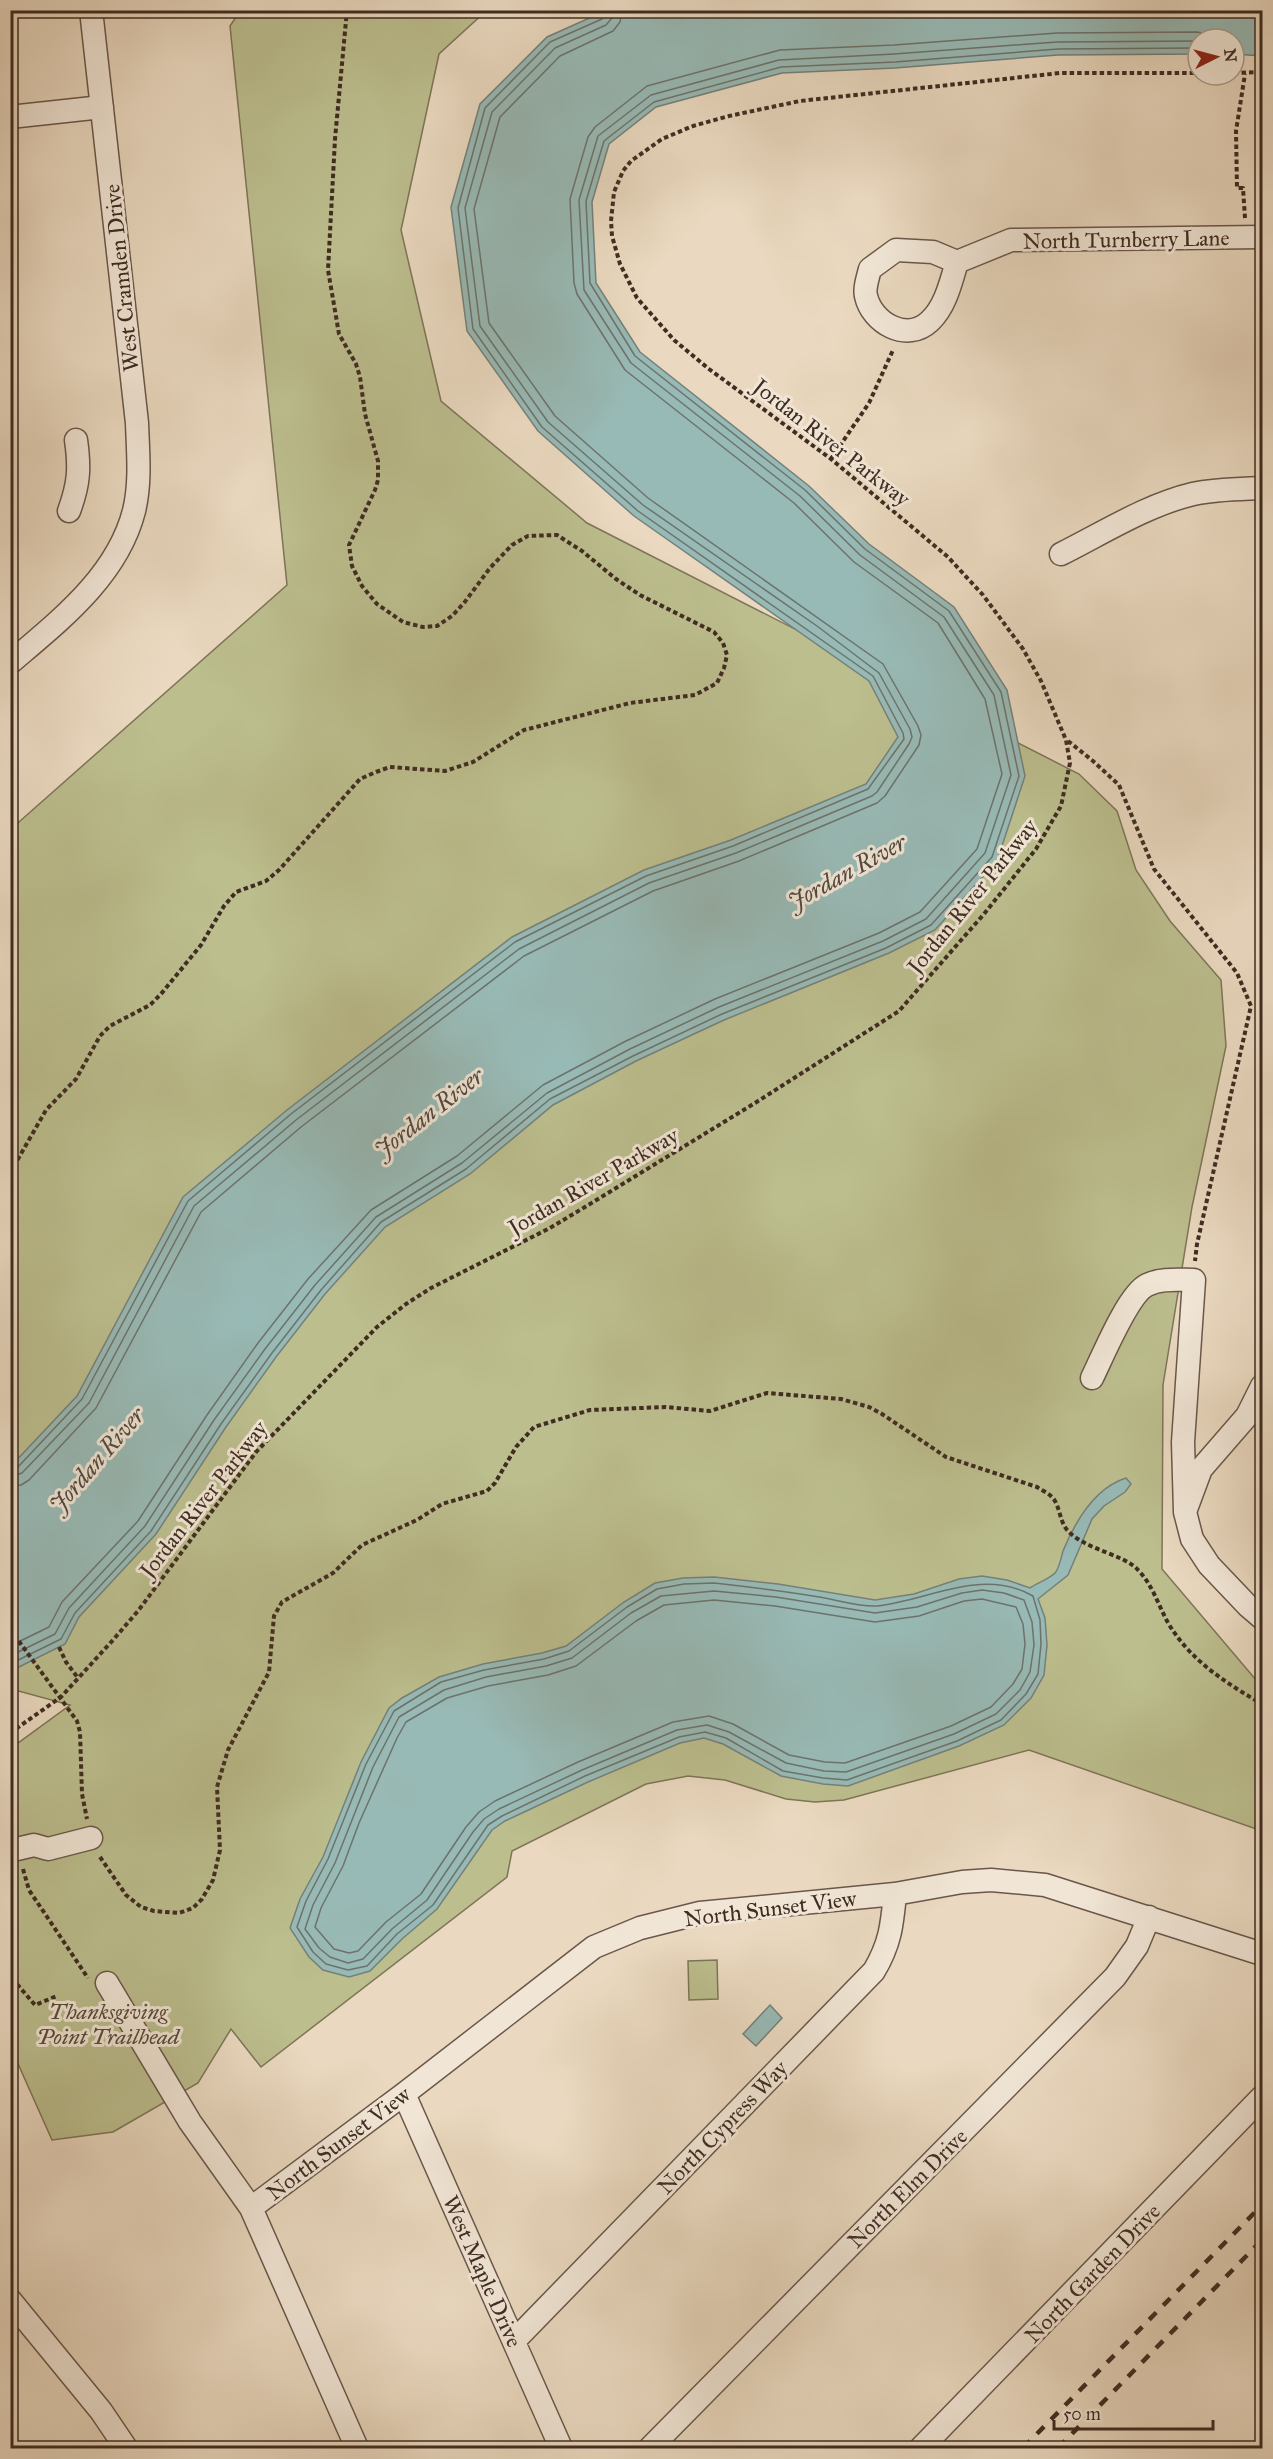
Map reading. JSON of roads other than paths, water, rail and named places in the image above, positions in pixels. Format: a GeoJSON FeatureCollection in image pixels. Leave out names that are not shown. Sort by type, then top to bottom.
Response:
{"type":"FeatureCollection","features":[{"type":"Feature","properties":{"kind":"street","name":"West Cramden Drive"},"geometry":{"type":"LineString","coordinates":[[14,652],[60,620],[90,589],[121,544],[134,511],[139,474],[138,423],[91,10]]}},
{"type":"Feature","properties":{"kind":"street"},"geometry":{"type":"LineString","coordinates":[[10,117],[102,107]]}},
{"type":"Feature","properties":{"kind":"street","name":"North Turnberry Lane"},"geometry":{"type":"LineString","coordinates":[[957,262],[1011,240],[1258,242]]}},
{"type":"Feature","properties":{"kind":"street"},"geometry":{"type":"LineString","coordinates":[[896,250],[933,252],[957,262],[944,301],[930,321],[914,330],[893,328],[876,319],[865,295],[870,269],[896,250]]}},
{"type":"Feature","properties":{"kind":"street"},"geometry":{"type":"LineString","coordinates":[[69,511],[77,488],[80,463],[76,440]]}},
{"type":"Feature","properties":{"kind":"street"},"geometry":{"type":"LineString","coordinates":[[1061,554],[1143,513],[1180,498],[1210,490],[1263,488]]}},
{"type":"Feature","properties":{"kind":"street"},"geometry":{"type":"LineString","coordinates":[[1092,1378],[1125,1311],[1144,1286],[1158,1281],[1194,1280],[1183,1442],[1185,1512],[1191,1539],[1209,1565],[1248,1606],[1263,1618]]}},
{"type":"Feature","properties":{"kind":"street"},"geometry":{"type":"LineString","coordinates":[[1185,1512],[1201,1469],[1247,1416],[1263,1386]]}},
{"type":"Feature","properties":{"kind":"street"},"geometry":{"type":"LineString","coordinates":[[17,1849],[34,1845],[48,1849],[91,1838]]}},
{"type":"Feature","properties":{"kind":"street","name":"North Sunset View"},"geometry":{"type":"LineString","coordinates":[[251,2208],[404,2094],[594,1947],[640,1928],[700,1913],[895,1894],[962,1882],[1017,1881],[1045,1885],[1263,1954]]}},
{"type":"Feature","properties":{"kind":"street","name":"North Cypress Way"},"geometry":{"type":"LineString","coordinates":[[514,2341],[874,1971],[886,1949],[892,1928],[895,1894]]}},
{"type":"Feature","properties":{"kind":"street","name":"North Elm Drive"},"geometry":{"type":"LineString","coordinates":[[650,2448],[1115,1977],[1137,1946],[1149,1917]]}},
{"type":"Feature","properties":{"kind":"street"},"geometry":{"type":"LineString","coordinates":[[99,1982],[190,2122],[251,2208],[357,2448]]}},
{"type":"Feature","properties":{"kind":"street","name":"West Maple Drive"},"geometry":{"type":"LineString","coordinates":[[404,2094],[561,2448]]}},
{"type":"Feature","properties":{"kind":"street","name":"North Garden Drive"},"geometry":{"type":"LineString","coordinates":[[921,2448],[1263,2097]]}},
{"type":"Feature","properties":{"kind":"street"},"geometry":{"type":"LineString","coordinates":[[10,2300],[101,2411],[126,2448]]}},
{"type":"Feature","properties":{"kind":"water","name":"Jordan River"},"geometry":{"type":"Polygon","coordinates":[[[605,11],[1262,11],[1262,56],[1246,55],[1246,27],[1186,27],[1186,54],[1058,55],[895,68],[782,73],[656,107],[609,144],[592,202],[596,283],[640,352],[809,486],[869,544],[954,607],[1007,690],[1025,776],[997,861],[935,930],[889,953],[724,1020],[636,1061],[553,1105],[470,1174],[385,1227],[325,1294],[276,1357],[226,1427],[156,1534],[79,1617],[65,1644],[11,1671],[11,1466],[77,1396],[183,1197],[287,1110],[512,937],[644,870],[731,840],[866,784],[898,737],[869,681],[634,516],[538,431],[467,331],[451,207],[480,104],[547,37],[605,11]]]}},
{"type":"Feature","properties":{"kind":"water"},"geometry":{"type":"Polygon","coordinates":[[[1126,1478],[1131,1484],[1125,1492],[1104,1506],[1092,1519],[1068,1575],[1038,1599],[1045,1618],[1047,1645],[1044,1675],[1031,1698],[1004,1725],[959,1746],[848,1786],[781,1776],[723,1744],[704,1738],[680,1743],[588,1782],[505,1821],[492,1830],[437,1909],[370,1971],[349,1977],[323,1970],[309,1957],[290,1928],[300,1899],[323,1857],[361,1762],[389,1708],[439,1677],[483,1664],[566,1646],[624,1602],[655,1583],[683,1578],[714,1577],[778,1584],[875,1600],[914,1594],[959,1579],[982,1576],[1007,1580],[1030,1588],[1056,1571],[1073,1529],[1087,1507],[1104,1490],[1126,1478]]]}},
{"type":"Feature","properties":{"kind":"water"},"geometry":{"type":"Polygon","coordinates":[[[770,2005],[782,2018],[756,2046],[743,2034],[770,2005]]]}},
{"type":"Feature","properties":{"kind":"railway"},"geometry":{"type":"LineString","coordinates":[[1023,2448],[1262,2205]]}},
{"type":"Feature","properties":{"kind":"railway"},"geometry":{"type":"LineString","coordinates":[[1058,2448],[1262,2240]]}},
{"type":"Feature","properties":{"kind":"park label","name":"Thanksgiving Point Trailhead"},"geometry":{"type":"Point","coordinates":[108,2024]}}]}
